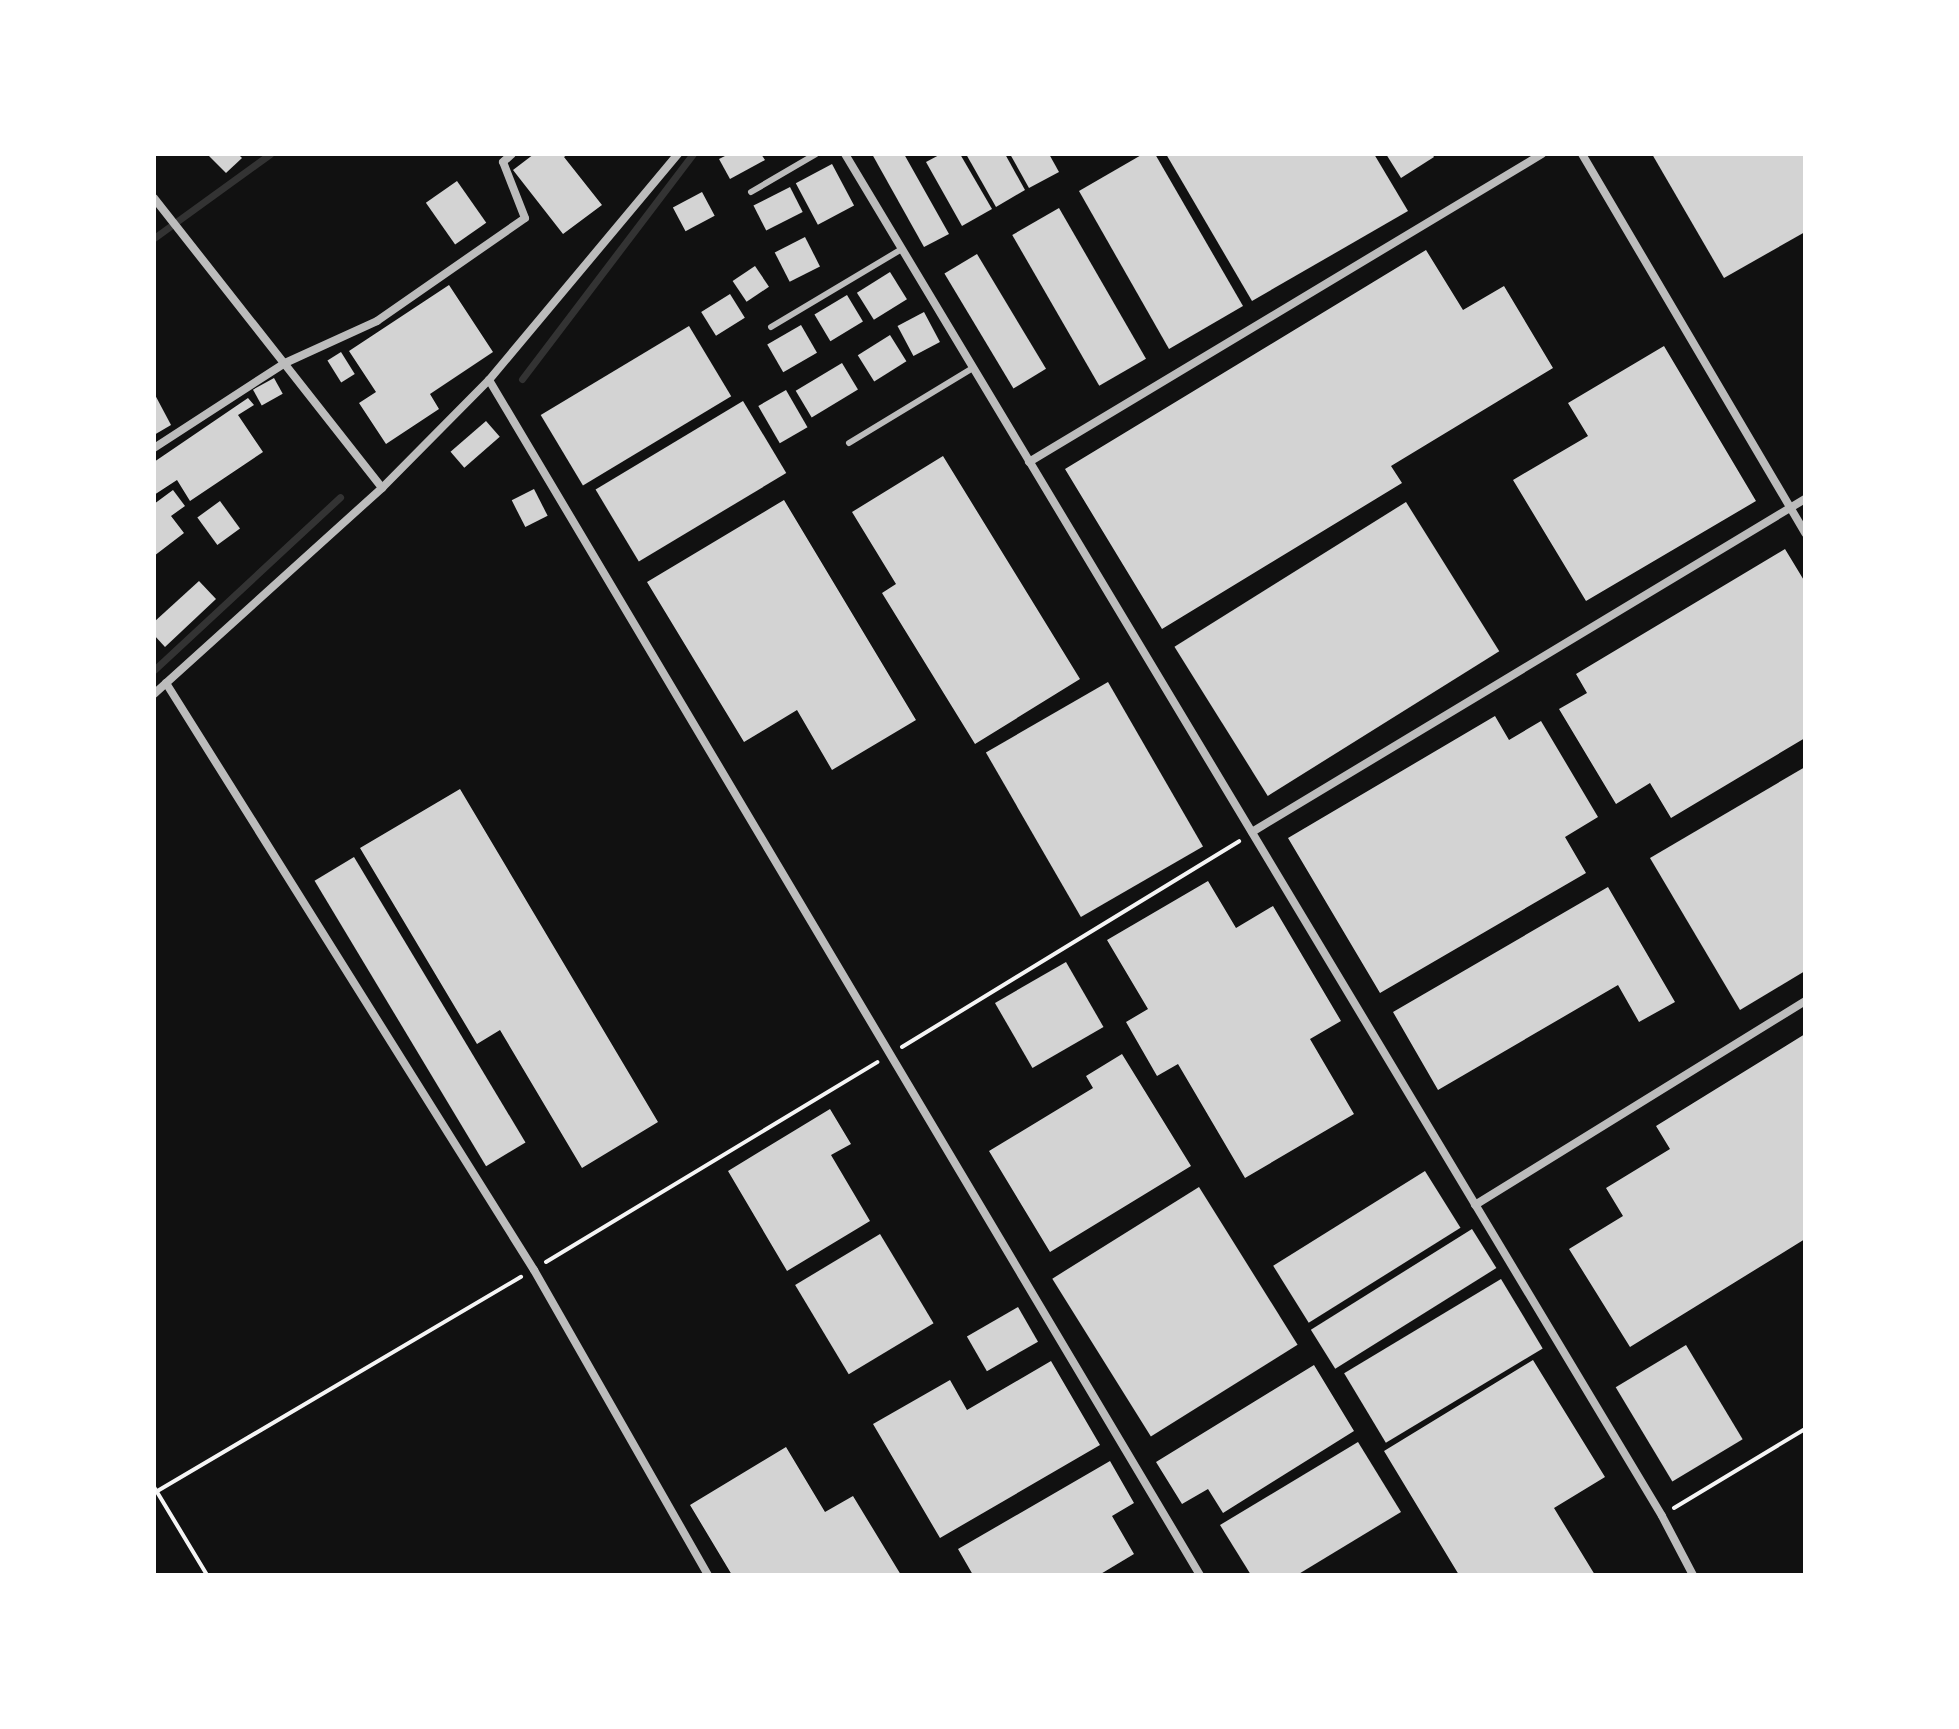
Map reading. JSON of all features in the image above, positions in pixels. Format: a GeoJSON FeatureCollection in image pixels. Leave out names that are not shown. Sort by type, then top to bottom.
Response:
{"type":"FeatureCollection","features":[{"type":"Feature","properties":{"kind":"street"},"geometry":{"type":"LineString","coordinates":[[154,448],[285,363],[377,321],[525,218],[503,162],[512,154]]}},
{"type":"Feature","properties":{"kind":"street"},"geometry":{"type":"LineString","coordinates":[[154,694],[382,488],[489,380],[678,154]]}},
{"type":"Feature","properties":{"kind":"street"},"geometry":{"type":"LineString","coordinates":[[845,154],[1662,1516],[1693,1575]]}},
{"type":"Feature","properties":{"kind":"street"},"geometry":{"type":"LineString","coordinates":[[1029,462],[1542,154]]}},
{"type":"Feature","properties":{"kind":"street"},"geometry":{"type":"LineString","coordinates":[[1582,154],[1805,533]]}},
{"type":"Feature","properties":{"kind":"street"},"geometry":{"type":"LineString","coordinates":[[154,198],[382,488]]}},
{"type":"Feature","properties":{"kind":"street"},"geometry":{"type":"LineString","coordinates":[[489,380],[1200,1575]]}},
{"type":"Feature","properties":{"kind":"street"},"geometry":{"type":"LineString","coordinates":[[1252,832],[1805,499]]}},
{"type":"Feature","properties":{"kind":"street"},"geometry":{"type":"LineString","coordinates":[[166,683],[534,1270],[708,1575]]}},
{"type":"Feature","properties":{"kind":"street"},"geometry":{"type":"LineString","coordinates":[[1475,1205],[1805,1001]]}},
{"type":"Feature","properties":{"kind":"lane"},"geometry":{"type":"LineString","coordinates":[[751,192],[816,154]]}},
{"type":"Feature","properties":{"kind":"lane"},"geometry":{"type":"LineString","coordinates":[[771,327],[902,249]]}},
{"type":"Feature","properties":{"kind":"lane"},"geometry":{"type":"LineString","coordinates":[[849,443],[973,368]]}},
{"type":"Feature","properties":{"kind":"path"},"geometry":{"type":"LineString","coordinates":[[207,1575],[155,1490],[534,1270]]}},
{"type":"Feature","properties":{"kind":"path"},"geometry":{"type":"LineString","coordinates":[[1662,1516],[1805,1429]]}},
{"type":"Feature","properties":{"kind":"building"},"geometry":{"type":"Polygon","coordinates":[[[207,154],[238,154],[242,158],[226,173],[207,154]]]}},
{"type":"Feature","properties":{"kind":"building"},"geometry":{"type":"Polygon","coordinates":[[[534,154],[568,154],[564,157],[602,205],[563,234],[513,170],[534,154]]]}},
{"type":"Feature","properties":{"kind":"building"},"geometry":{"type":"Polygon","coordinates":[[[729,154],[761,154],[765,160],[730,179],[719,159],[729,154]]]}},
{"type":"Feature","properties":{"kind":"building"},"geometry":{"type":"Polygon","coordinates":[[[872,154],[904,154],[949,234],[924,247],[872,154]]]}},
{"type":"Feature","properties":{"kind":"building"},"geometry":{"type":"Polygon","coordinates":[[[941,154],[960,154],[992,209],[962,226],[926,162],[941,154]]]}},
{"type":"Feature","properties":{"kind":"building"},"geometry":{"type":"Polygon","coordinates":[[[966,154],[1005,154],[1025,190],[996,207],[966,154]]]}},
{"type":"Feature","properties":{"kind":"building"},"geometry":{"type":"Polygon","coordinates":[[[1010,154],[1049,154],[1059,172],[1029,188],[1010,154]]]}},
{"type":"Feature","properties":{"kind":"building"},"geometry":{"type":"Polygon","coordinates":[[[1143,154],[1155,154],[1243,306],[1169,349],[1079,191],[1143,154]]]}},
{"type":"Feature","properties":{"kind":"building"},"geometry":{"type":"Polygon","coordinates":[[[1166,154],[1374,154],[1408,211],[1252,301],[1166,154]]]}},
{"type":"Feature","properties":{"kind":"building"},"geometry":{"type":"Polygon","coordinates":[[[1386,154],[1432,154],[1434,157],[1401,178],[1386,154]]]}},
{"type":"Feature","properties":{"kind":"building"},"geometry":{"type":"Polygon","coordinates":[[[1652,154],[1805,154],[1805,232],[1724,278],[1652,154]]]}},
{"type":"Feature","properties":{"kind":"building"},"geometry":{"type":"Polygon","coordinates":[[[832,164],[854,205],[818,225],[796,183],[832,164]]]}},
{"type":"Feature","properties":{"kind":"building"},"geometry":{"type":"Polygon","coordinates":[[[457,181],[486,223],[455,245],[426,203],[457,181]]]}},
{"type":"Feature","properties":{"kind":"building"},"geometry":{"type":"Polygon","coordinates":[[[790,187],[803,212],[766,231],[753,206],[790,187]]]}},
{"type":"Feature","properties":{"kind":"building"},"geometry":{"type":"Polygon","coordinates":[[[702,192],[715,216],[686,231],[673,207],[702,192]]]}},
{"type":"Feature","properties":{"kind":"building"},"geometry":{"type":"Polygon","coordinates":[[[1059,208],[1146,359],[1099,386],[1012,235],[1059,208]]]}},
{"type":"Feature","properties":{"kind":"building"},"geometry":{"type":"Polygon","coordinates":[[[805,237],[820,266],[790,282],[775,252],[805,237]]]}},
{"type":"Feature","properties":{"kind":"building"},"geometry":{"type":"Polygon","coordinates":[[[1426,250],[1463,310],[1504,286],[1553,368],[1391,466],[1402,483],[1162,629],[1065,469],[1426,250]]]}},
{"type":"Feature","properties":{"kind":"building"},"geometry":{"type":"Polygon","coordinates":[[[977,254],[1046,369],[1013,388],[944,274],[977,254]]]}},
{"type":"Feature","properties":{"kind":"building"},"geometry":{"type":"Polygon","coordinates":[[[755,266],[769,287],[747,302],[733,281],[755,266]]]}},
{"type":"Feature","properties":{"kind":"building"},"geometry":{"type":"Polygon","coordinates":[[[890,272],[907,299],[874,320],[857,293],[890,272]]]}},
{"type":"Feature","properties":{"kind":"building"},"geometry":{"type":"Polygon","coordinates":[[[449,285],[493,352],[430,394],[439,409],[386,444],[359,403],[376,392],[349,351],[449,285]]]}},
{"type":"Feature","properties":{"kind":"building"},"geometry":{"type":"Polygon","coordinates":[[[730,294],[745,318],[716,336],[701,312],[730,294]]]}},
{"type":"Feature","properties":{"kind":"building"},"geometry":{"type":"Polygon","coordinates":[[[847,295],[863,322],[830,341],[814,315],[847,295]]]}},
{"type":"Feature","properties":{"kind":"building"},"geometry":{"type":"Polygon","coordinates":[[[924,312],[940,342],[913,356],[898,326],[924,312]]]}},
{"type":"Feature","properties":{"kind":"building"},"geometry":{"type":"Polygon","coordinates":[[[801,325],[817,353],[783,372],[767,344],[801,325]]]}},
{"type":"Feature","properties":{"kind":"building"},"geometry":{"type":"Polygon","coordinates":[[[689,326],[731,396],[583,485],[541,415],[689,326]]]}},
{"type":"Feature","properties":{"kind":"building"},"geometry":{"type":"Polygon","coordinates":[[[890,335],[906,361],[874,381],[858,355],[890,335]]]}},
{"type":"Feature","properties":{"kind":"building"},"geometry":{"type":"Polygon","coordinates":[[[1664,346],[1756,501],[1586,601],[1513,480],[1588,436],[1568,403],[1664,346]]]}},
{"type":"Feature","properties":{"kind":"building"},"geometry":{"type":"Polygon","coordinates":[[[341,352],[355,374],[341,383],[327,360],[341,352]]]}},
{"type":"Feature","properties":{"kind":"building"},"geometry":{"type":"Polygon","coordinates":[[[842,363],[858,390],[812,417],[796,391],[842,363]]]}},
{"type":"Feature","properties":{"kind":"building"},"geometry":{"type":"Polygon","coordinates":[[[274,378],[283,394],[262,405],[253,390],[274,378]]]}},
{"type":"Feature","properties":{"kind":"building"},"geometry":{"type":"Polygon","coordinates":[[[786,390],[808,427],[780,443],[758,406],[786,390]]]}},
{"type":"Feature","properties":{"kind":"building"},"geometry":{"type":"Polygon","coordinates":[[[154,393],[171,425],[154,435],[154,393]]]}},
{"type":"Feature","properties":{"kind":"building"},"geometry":{"type":"Polygon","coordinates":[[[248,398],[254,405],[238,415],[263,452],[190,501],[177,480],[154,495],[154,462],[248,398]]]}},
{"type":"Feature","properties":{"kind":"building"},"geometry":{"type":"Polygon","coordinates":[[[743,401],[786,473],[639,562],[596,490],[743,401]]]}},
{"type":"Feature","properties":{"kind":"building"},"geometry":{"type":"Polygon","coordinates":[[[486,421],[500,437],[464,468],[451,452],[486,421]]]}},
{"type":"Feature","properties":{"kind":"building"},"geometry":{"type":"Polygon","coordinates":[[[943,456],[1080,679],[975,744],[882,593],[896,584],[852,512],[943,456]]]}},
{"type":"Feature","properties":{"kind":"building"},"geometry":{"type":"Polygon","coordinates":[[[534,489],[548,516],[525,527],[512,500],[534,489]]]}},
{"type":"Feature","properties":{"kind":"building"},"geometry":{"type":"Polygon","coordinates":[[[173,490],[185,506],[171,516],[184,533],[154,556],[154,504],[173,490]]]}},
{"type":"Feature","properties":{"kind":"building"},"geometry":{"type":"Polygon","coordinates":[[[784,500],[916,720],[832,770],[797,710],[744,742],[647,582],[784,500]]]}},
{"type":"Feature","properties":{"kind":"building"},"geometry":{"type":"Polygon","coordinates":[[[220,501],[240,529],[217,545],[197,517],[220,501]]]}},
{"type":"Feature","properties":{"kind":"building"},"geometry":{"type":"Polygon","coordinates":[[[1406,502],[1499,651],[1268,796],[1174,647],[1406,502]]]}},
{"type":"Feature","properties":{"kind":"building"},"geometry":{"type":"Polygon","coordinates":[[[1785,549],[1805,582],[1805,738],[1671,818],[1650,783],[1616,804],[1559,709],[1587,693],[1576,674],[1785,549]]]}},
{"type":"Feature","properties":{"kind":"building"},"geometry":{"type":"Polygon","coordinates":[[[199,581],[216,599],[165,647],[154,635],[154,622],[199,581]]]}},
{"type":"Feature","properties":{"kind":"building"},"geometry":{"type":"Polygon","coordinates":[[[1108,682],[1203,847],[1081,917],[986,752],[1108,682]]]}},
{"type":"Feature","properties":{"kind":"building"},"geometry":{"type":"Polygon","coordinates":[[[1495,716],[1509,740],[1541,721],[1598,817],[1565,837],[1586,873],[1380,993],[1288,838],[1495,716]]]}},
{"type":"Feature","properties":{"kind":"building"},"geometry":{"type":"Polygon","coordinates":[[[1805,767],[1805,971],[1740,1010],[1650,858],[1805,767]]]}},
{"type":"Feature","properties":{"kind":"building"},"geometry":{"type":"Polygon","coordinates":[[[460,789],[658,1122],[582,1168],[500,1030],[477,1044],[360,848],[460,789]]]}},
{"type":"Feature","properties":{"kind":"building"},"geometry":{"type":"Polygon","coordinates":[[[354,857],[526,1142],[486,1166],[315,881],[354,857]]]}},
{"type":"Feature","properties":{"kind":"building"},"geometry":{"type":"Polygon","coordinates":[[[1208,881],[1236,928],[1273,906],[1341,1021],[1310,1039],[1354,1114],[1245,1178],[1178,1064],[1157,1076],[1126,1022],[1148,1009],[1107,940],[1208,881]]]}},
{"type":"Feature","properties":{"kind":"building"},"geometry":{"type":"Polygon","coordinates":[[[1608,887],[1675,1002],[1639,1022],[1618,985],[1438,1090],[1393,1012],[1608,887]]]}},
{"type":"Feature","properties":{"kind":"building"},"geometry":{"type":"Polygon","coordinates":[[[1066,962],[1104,1027],[1032,1068],[995,1003],[1066,962]]]}},
{"type":"Feature","properties":{"kind":"building"},"geometry":{"type":"Polygon","coordinates":[[[1805,1034],[1805,1239],[1630,1347],[1569,1249],[1623,1216],[1606,1188],[1670,1149],[1656,1126],[1805,1034]]]}},
{"type":"Feature","properties":{"kind":"building"},"geometry":{"type":"Polygon","coordinates":[[[1122,1054],[1191,1166],[1050,1252],[989,1151],[1093,1088],[1086,1076],[1122,1054]]]}},
{"type":"Feature","properties":{"kind":"building"},"geometry":{"type":"Polygon","coordinates":[[[830,1109],[851,1144],[831,1155],[870,1221],[787,1271],[728,1171],[830,1109]]]}},
{"type":"Feature","properties":{"kind":"building"},"geometry":{"type":"Polygon","coordinates":[[[1425,1171],[1461,1228],[1309,1323],[1273,1266],[1425,1171]]]}},
{"type":"Feature","properties":{"kind":"building"},"geometry":{"type":"Polygon","coordinates":[[[1199,1187],[1298,1345],[1151,1436],[1052,1279],[1199,1187]]]}},
{"type":"Feature","properties":{"kind":"building"},"geometry":{"type":"Polygon","coordinates":[[[1472,1229],[1496,1268],[1335,1369],[1311,1330],[1472,1229]]]}},
{"type":"Feature","properties":{"kind":"building"},"geometry":{"type":"Polygon","coordinates":[[[880,1234],[934,1323],[849,1374],[795,1285],[880,1234]]]}},
{"type":"Feature","properties":{"kind":"building"},"geometry":{"type":"Polygon","coordinates":[[[1501,1279],[1543,1348],[1386,1443],[1344,1373],[1501,1279]]]}},
{"type":"Feature","properties":{"kind":"building"},"geometry":{"type":"Polygon","coordinates":[[[1018,1307],[1038,1342],[987,1371],[967,1336],[1018,1307]]]}},
{"type":"Feature","properties":{"kind":"building"},"geometry":{"type":"Polygon","coordinates":[[[1686,1345],[1743,1439],[1672,1482],[1616,1387],[1686,1345]]]}},
{"type":"Feature","properties":{"kind":"building"},"geometry":{"type":"Polygon","coordinates":[[[1533,1360],[1605,1477],[1554,1508],[1595,1575],[1459,1575],[1384,1451],[1533,1360]]]}},
{"type":"Feature","properties":{"kind":"building"},"geometry":{"type":"Polygon","coordinates":[[[1051,1361],[1100,1445],[940,1538],[873,1424],[950,1380],[967,1410],[1051,1361]]]}},
{"type":"Feature","properties":{"kind":"building"},"geometry":{"type":"Polygon","coordinates":[[[1314,1365],[1354,1431],[1223,1513],[1208,1489],[1182,1504],[1156,1462],[1314,1365]]]}},
{"type":"Feature","properties":{"kind":"building"},"geometry":{"type":"Polygon","coordinates":[[[1358,1442],[1401,1512],[1297,1575],[1251,1575],[1220,1525],[1358,1442]]]}},
{"type":"Feature","properties":{"kind":"building"},"geometry":{"type":"Polygon","coordinates":[[[786,1447],[825,1512],[853,1496],[901,1575],[732,1575],[690,1505],[786,1447]]]}},
{"type":"Feature","properties":{"kind":"building"},"geometry":{"type":"Polygon","coordinates":[[[1110,1461],[1134,1503],[1112,1516],[1134,1554],[1099,1575],[973,1575],[958,1549],[1110,1461]]]}},
{"type":"Feature","properties":{"kind":"waterway"},"geometry":{"type":"LineString","coordinates":[[154,238],[270,154]]}},
{"type":"Feature","properties":{"kind":"waterway"},"geometry":{"type":"LineString","coordinates":[[522,379],[693,154]]}},
{"type":"Feature","properties":{"kind":"waterway"},"geometry":{"type":"LineString","coordinates":[[154,670],[340,497]]}}]}
